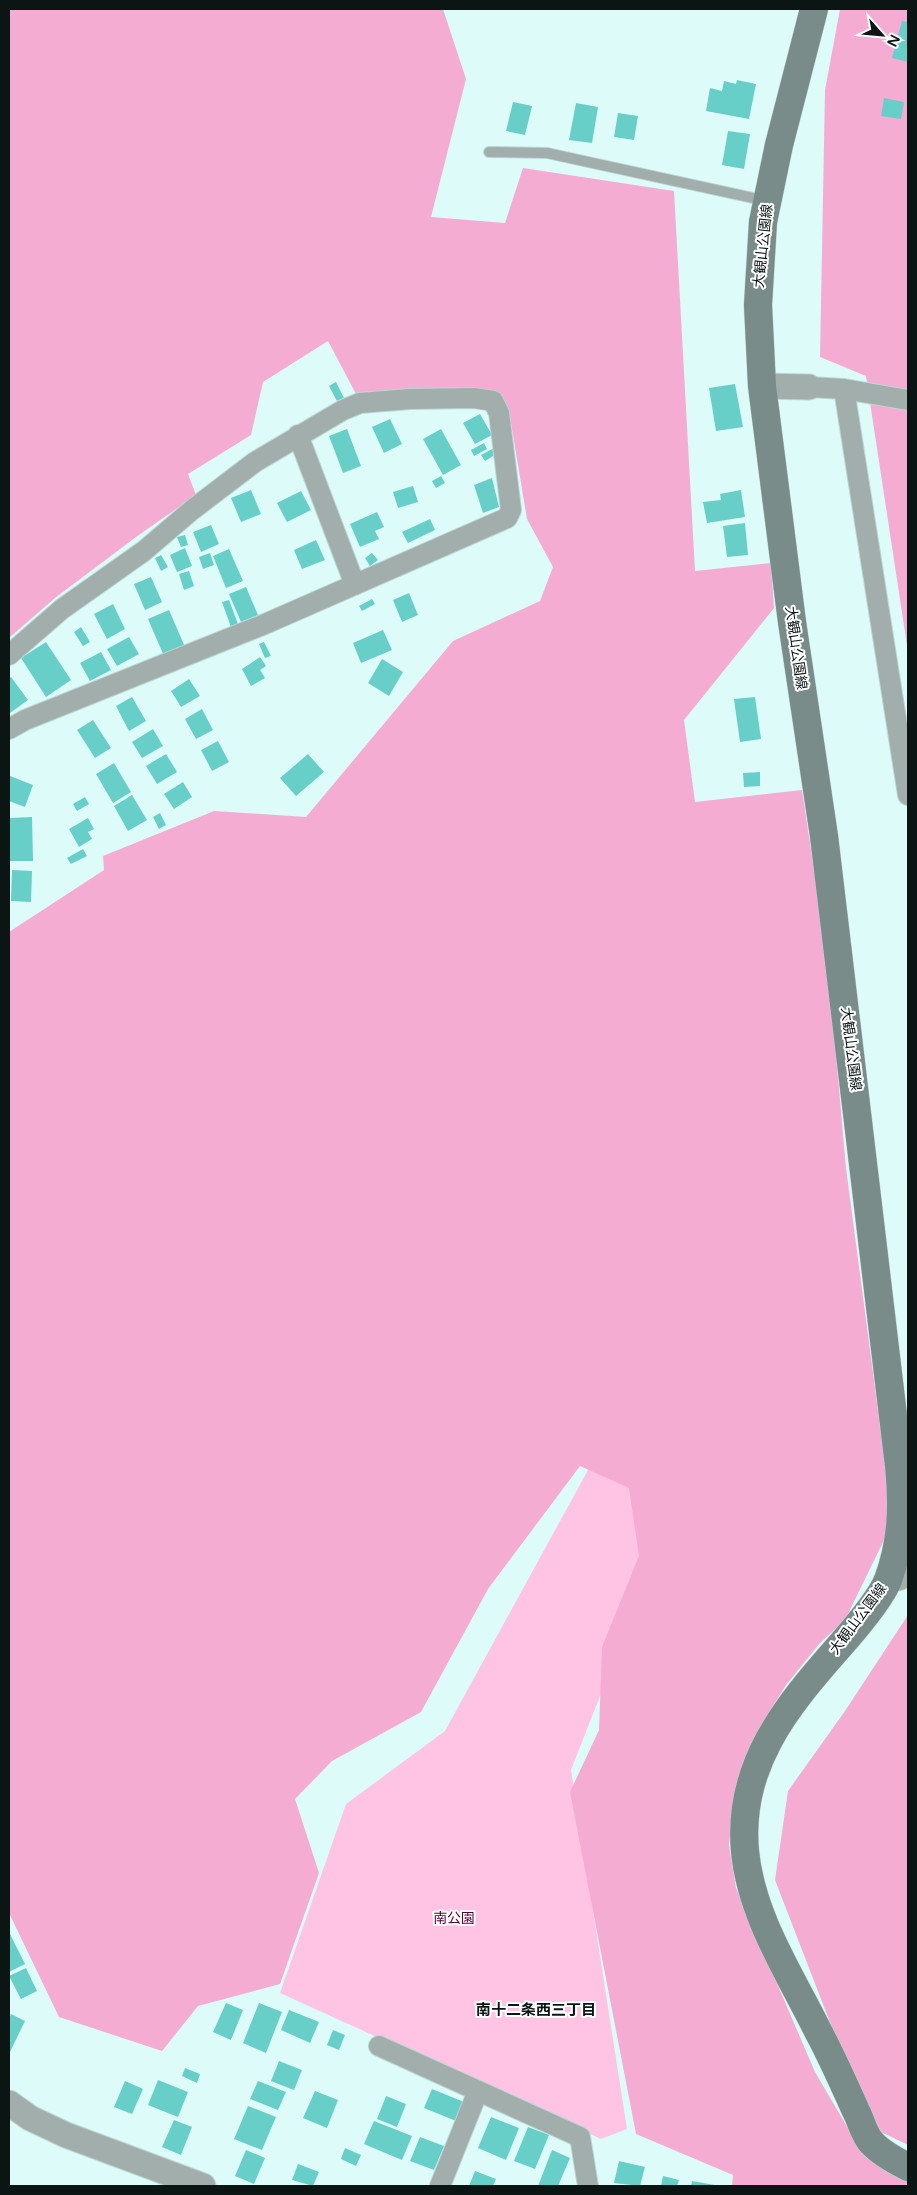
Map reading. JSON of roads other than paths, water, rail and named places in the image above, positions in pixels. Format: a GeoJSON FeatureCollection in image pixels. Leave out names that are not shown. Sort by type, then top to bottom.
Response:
{"type":"FeatureCollection","features":[{"type":"Feature","properties":{"kind":"main road","name":"大観山公園線"},"geometry":{"type":"LineString","coordinates":[[814,9],[779,145],[763,222],[758,305],[762,386],[792,622],[824,836],[853,1062],[903,1498],[898,1578],[778,1723],[758,1760],[749,1790],[745,1813],[745,1851],[752,1890],[767,1931],[821,2036],[870,2142],[908,2167]]}},
{"type":"Feature","properties":{"kind":"street"},"geometry":{"type":"LineString","coordinates":[[762,386],[844,389],[908,400]]}},
{"type":"Feature","properties":{"kind":"street"},"geometry":{"type":"LineString","coordinates":[[844,389],[908,795]]}},
{"type":"Feature","properties":{"kind":"street"},"geometry":{"type":"LineString","coordinates":[[9,655],[62,609],[144,551],[224,486],[298,435],[343,410],[360,403],[410,399],[474,398],[492,401],[499,413],[511,510],[507,518],[265,624],[26,720],[9,729]]}},
{"type":"Feature","properties":{"kind":"street"},"geometry":{"type":"LineString","coordinates":[[298,435],[355,585]]}},
{"type":"Feature","properties":{"kind":"street"},"geometry":{"type":"LineString","coordinates":[[379,2046],[580,2137],[588,2186]]}},
{"type":"Feature","properties":{"kind":"street"},"geometry":{"type":"LineString","coordinates":[[440,2186],[478,2091]]}},
{"type":"Feature","properties":{"kind":"street"},"geometry":{"type":"LineString","coordinates":[[9,2103],[30,2118],[66,2135],[203,2186]]}},
{"type":"Feature","properties":{"kind":"lane"},"geometry":{"type":"LineString","coordinates":[[489,152],[546,153],[767,201]]}},
{"type":"Feature","properties":{"kind":"district","name":"南十二条西三丁目"},"geometry":{"type":"Point","coordinates":[536,2010]}},
{"type":"Feature","properties":{"kind":"park label","name":"南公園"},"geometry":{"type":"Point","coordinates":[454,1918]}}]}
